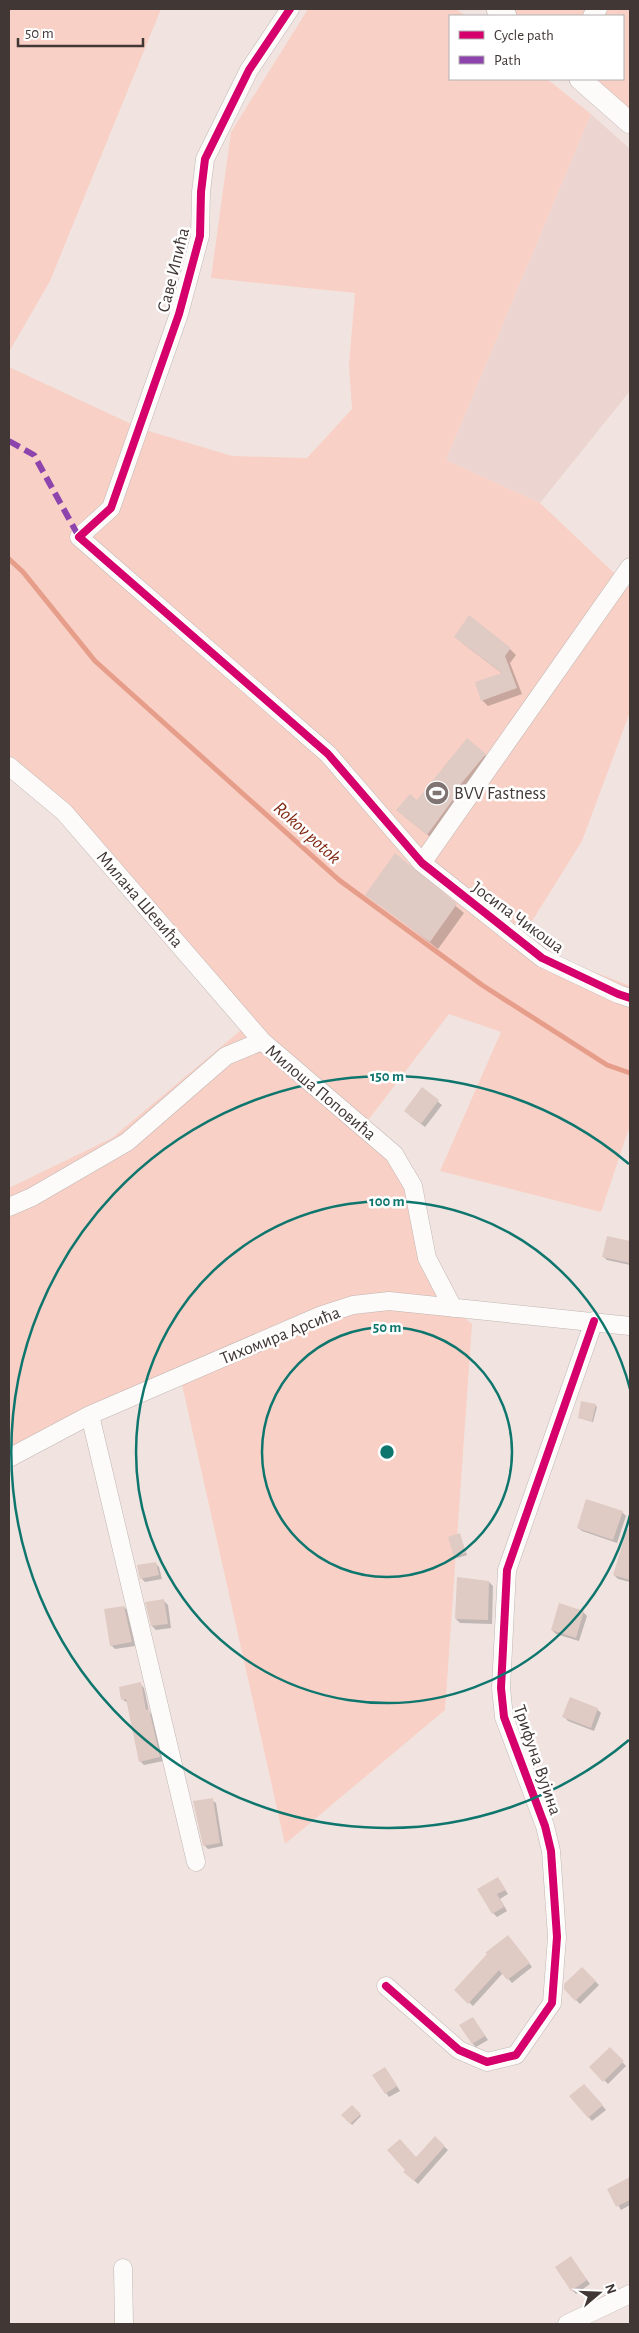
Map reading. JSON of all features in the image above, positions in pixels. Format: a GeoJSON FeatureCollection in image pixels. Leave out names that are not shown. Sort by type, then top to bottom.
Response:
{"type":"FeatureCollection","features":[{"type":"Feature","properties":{"kind":"main road"},"geometry":{"type":"LineString","coordinates":[[581,80],[630,123]]}},
{"type":"Feature","properties":{"kind":"street","name":"Саве Ипића"},"geometry":{"type":"LineString","coordinates":[[79,537],[111,508],[179,314],[200,236],[201,192],[205,159],[249,70],[290,9]]}},
{"type":"Feature","properties":{"kind":"street","name":"Јосипа Чикоша"},"geometry":{"type":"LineString","coordinates":[[79,537],[328,754],[422,863],[542,958],[630,998]]}},
{"type":"Feature","properties":{"kind":"street"},"geometry":{"type":"LineString","coordinates":[[422,863],[630,567]]}},
{"type":"Feature","properties":{"kind":"street","name":"Милана Шевића"},"geometry":{"type":"LineString","coordinates":[[9,766],[64,812],[262,1041]]}},
{"type":"Feature","properties":{"kind":"street","name":"Милоша Поповића"},"geometry":{"type":"LineString","coordinates":[[9,1207],[32,1197],[127,1142],[226,1056],[262,1041],[394,1154],[413,1186],[427,1258],[453,1308]]}},
{"type":"Feature","properties":{"kind":"street","name":"Тихомира Арсића"},"geometry":{"type":"LineString","coordinates":[[9,1458],[90,1415],[322,1316],[353,1305],[389,1301],[630,1326]]}},
{"type":"Feature","properties":{"kind":"street","name":"Трифуна Вујина"},"geometry":{"type":"LineString","coordinates":[[386,1986],[458,2050],[487,2062],[516,2055],[552,2002],[557,1937],[551,1851],[545,1826],[504,1717],[501,1688],[507,1570],[594,1321]]}},
{"type":"Feature","properties":{"kind":"street"},"geometry":{"type":"LineString","coordinates":[[90,1415],[196,1862]]}},
{"type":"Feature","properties":{"kind":"street"},"geometry":{"type":"LineString","coordinates":[[123,2268],[124,2324]]}},
{"type":"Feature","properties":{"kind":"street"},"geometry":{"type":"LineString","coordinates":[[567,2324],[630,2294]]}},
{"type":"Feature","properties":{"kind":"shaded area"},"geometry":{"type":"Polygon","coordinates":[[[9,9],[161,9],[50,281],[9,352],[9,9]]]}},
{"type":"Feature","properties":{"kind":"shaded area"},"geometry":{"type":"Polygon","coordinates":[[[308,9],[456,9],[465,15],[449,15],[449,80],[548,80],[591,114],[446,460],[540,503],[630,588],[630,712],[582,841],[519,942],[630,986],[630,1125],[601,1212],[440,1171],[501,1032],[449,1014],[366,1123],[415,1174],[444,1301],[472,1324],[445,1710],[285,1844],[181,1380],[9,1466],[9,1188],[112,1138],[247,1025],[9,760],[9,367],[142,429],[232,456],[307,458],[352,409],[349,365],[355,293],[211,278],[231,132],[308,9]]]}},
{"type":"Feature","properties":{"kind":"shaded area"},"geometry":{"type":"Polygon","coordinates":[[[506,9],[588,9],[583,15],[514,15],[506,9]]]}},
{"type":"Feature","properties":{"kind":"shaded area"},"geometry":{"type":"Polygon","coordinates":[[[607,9],[630,9],[630,113],[591,80],[624,80],[624,15],[602,15],[607,9]]]}},
{"type":"Feature","properties":{"kind":"shaded area"},"geometry":{"type":"Polygon","coordinates":[[[591,114],[630,149],[630,391],[540,503],[446,460],[591,114]]]}},
{"type":"Feature","properties":{"kind":"building"},"geometry":{"type":"Polygon","coordinates":[[[469,615],[511,648],[505,656],[517,688],[481,701],[475,682],[502,673],[454,637],[469,615]]]}},
{"type":"Feature","properties":{"kind":"building"},"geometry":{"type":"Polygon","coordinates":[[[467,738],[486,754],[460,785],[463,786],[427,835],[396,810],[410,794],[417,800],[467,738]]]}},
{"type":"Feature","properties":{"kind":"building"},"geometry":{"type":"Polygon","coordinates":[[[395,853],[457,904],[430,942],[365,895],[395,853]]]}},
{"type":"Feature","properties":{"kind":"building"},"geometry":{"type":"Polygon","coordinates":[[[422,1087],[439,1100],[421,1124],[404,1111],[422,1087]]]}},
{"type":"Feature","properties":{"kind":"building"},"geometry":{"type":"Polygon","coordinates":[[[607,1236],[630,1241],[630,1263],[602,1257],[607,1236]]]}},
{"type":"Feature","properties":{"kind":"building"},"geometry":{"type":"Polygon","coordinates":[[[581,1401],[596,1404],[592,1421],[578,1418],[581,1401]]]}},
{"type":"Feature","properties":{"kind":"building"},"geometry":{"type":"Polygon","coordinates":[[[586,1499],[623,1511],[613,1540],[577,1528],[586,1499]]]}},
{"type":"Feature","properties":{"kind":"building"},"geometry":{"type":"Polygon","coordinates":[[[627,1529],[630,1530],[630,1580],[613,1575],[627,1529]]]}},
{"type":"Feature","properties":{"kind":"building"},"geometry":{"type":"Polygon","coordinates":[[[460,1533],[466,1553],[454,1557],[448,1537],[460,1533]]]}},
{"type":"Feature","properties":{"kind":"building"},"geometry":{"type":"Polygon","coordinates":[[[156,1562],[159,1575],[140,1579],[137,1565],[156,1562]]]}},
{"type":"Feature","properties":{"kind":"building"},"geometry":{"type":"Polygon","coordinates":[[[457,1577],[489,1581],[488,1620],[455,1619],[457,1577]]]}},
{"type":"Feature","properties":{"kind":"building"},"geometry":{"type":"Polygon","coordinates":[[[164,1599],[168,1624],[151,1626],[145,1602],[164,1599]]]}},
{"type":"Feature","properties":{"kind":"building"},"geometry":{"type":"Polygon","coordinates":[[[559,1603],[584,1611],[576,1638],[551,1630],[559,1603]]]}},
{"type":"Feature","properties":{"kind":"building"},"geometry":{"type":"Polygon","coordinates":[[[124,1606],[132,1642],[110,1646],[104,1609],[124,1606]]]}},
{"type":"Feature","properties":{"kind":"building"},"geometry":{"type":"Polygon","coordinates":[[[141,1682],[146,1710],[149,1709],[160,1757],[139,1762],[126,1699],[121,1700],[119,1687],[141,1682]]]}},
{"type":"Feature","properties":{"kind":"building"},"geometry":{"type":"Polygon","coordinates":[[[570,1697],[598,1708],[591,1728],[562,1717],[570,1697]]]}},
{"type":"Feature","properties":{"kind":"building"},"geometry":{"type":"Polygon","coordinates":[[[213,1798],[220,1843],[203,1846],[193,1801],[213,1798]]]}},
{"type":"Feature","properties":{"kind":"building"},"geometry":{"type":"Polygon","coordinates":[[[498,1877],[506,1890],[497,1894],[504,1907],[492,1914],[477,1889],[498,1877]]]}},
{"type":"Feature","properties":{"kind":"building"},"geometry":{"type":"Polygon","coordinates":[[[508,1935],[530,1963],[507,1980],[499,1970],[468,2004],[454,1990],[487,1954],[485,1953],[508,1935]]]}},
{"type":"Feature","properties":{"kind":"building"},"geometry":{"type":"Polygon","coordinates":[[[582,1967],[596,1981],[575,2001],[564,1989],[564,1984],[582,1967]]]}},
{"type":"Feature","properties":{"kind":"building"},"geometry":{"type":"Polygon","coordinates":[[[473,2017],[485,2036],[472,2044],[459,2025],[473,2017]]]}},
{"type":"Feature","properties":{"kind":"building"},"geometry":{"type":"Polygon","coordinates":[[[610,2047],[624,2061],[603,2082],[589,2067],[610,2047]]]}},
{"type":"Feature","properties":{"kind":"building"},"geometry":{"type":"Polygon","coordinates":[[[385,2067],[397,2086],[385,2094],[372,2075],[385,2067]]]}},
{"type":"Feature","properties":{"kind":"building"},"geometry":{"type":"Polygon","coordinates":[[[584,2084],[603,2105],[588,2118],[569,2096],[584,2084]]]}},
{"type":"Feature","properties":{"kind":"building"},"geometry":{"type":"Polygon","coordinates":[[[352,2105],[361,2114],[350,2124],[341,2115],[352,2105]]]}},
{"type":"Feature","properties":{"kind":"building"},"geometry":{"type":"Polygon","coordinates":[[[435,2136],[445,2146],[414,2181],[403,2172],[405,2170],[387,2150],[400,2139],[416,2157],[435,2136]]]}},
{"type":"Feature","properties":{"kind":"building"},"geometry":{"type":"Polygon","coordinates":[[[630,2177],[630,2200],[616,2207],[607,2189],[630,2177]]]}},
{"type":"Feature","properties":{"kind":"building"},"geometry":{"type":"Polygon","coordinates":[[[571,2256],[587,2280],[571,2291],[555,2267],[571,2256]]]}},
{"type":"Feature","properties":{"kind":"waterway","name":"Rokov potok"},"geometry":{"type":"LineString","coordinates":[[9,559],[23,572],[95,661],[339,880],[482,985],[607,1065],[630,1073]]}},
{"type":"Feature","properties":{"kind":"marked path"},"geometry":{"type":"LineString","coordinates":[[9,441],[34,455],[79,537]]}},
{"type":"Feature","properties":{"kind":"cycle path"},"geometry":{"type":"LineString","coordinates":[[290,9],[249,70],[205,159],[201,192],[200,236],[179,314],[111,508],[79,537],[328,754],[422,863],[542,958],[630,998]]}},
{"type":"Feature","properties":{"kind":"cycle path"},"geometry":{"type":"LineString","coordinates":[[386,1986],[459,2050],[487,2062],[516,2055],[552,2003],[557,1937],[551,1851],[545,1826],[504,1717],[501,1688],[507,1570],[594,1321]]}},
{"type":"Feature","properties":{"kind":"place","name":"BVV Fastness"},"geometry":{"type":"Point","coordinates":[437,793]}}]}
